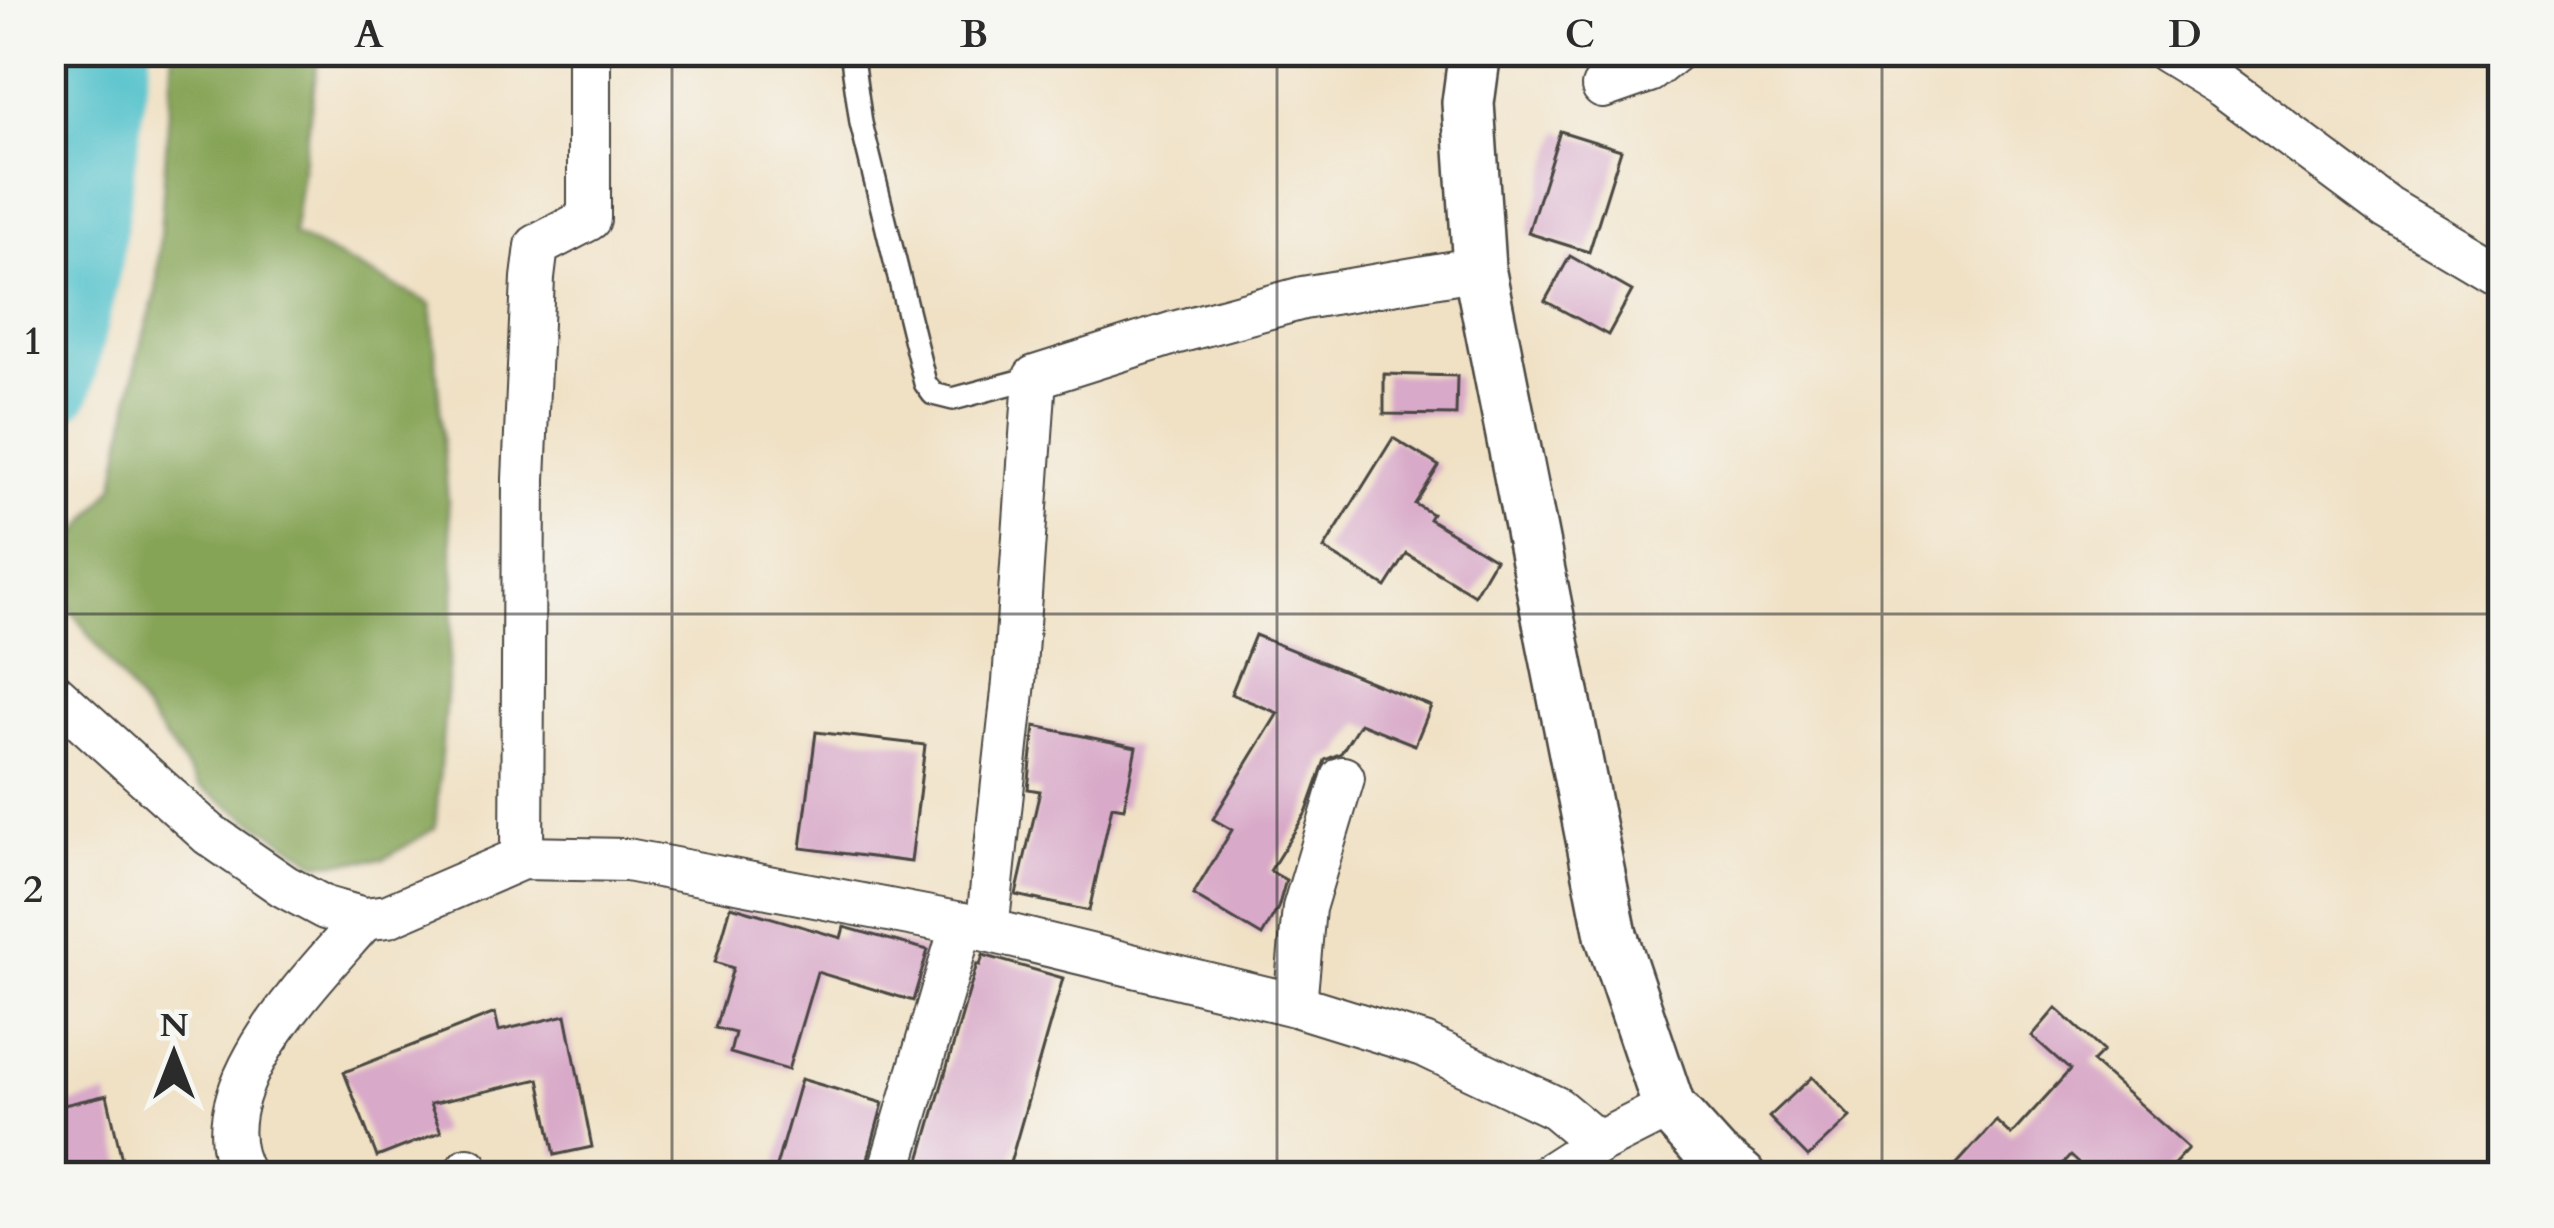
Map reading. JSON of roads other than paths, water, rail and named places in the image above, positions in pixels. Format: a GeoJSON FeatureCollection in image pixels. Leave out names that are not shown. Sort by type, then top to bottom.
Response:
{"type":"FeatureCollection","features":[{"type":"Feature","properties":{"kind":"street"},"geometry":{"type":"LineString","coordinates":[[523,858],[524,478],[533,278],[537,246],[589,219],[589,51]]}},
{"type":"Feature","properties":{"kind":"street"},"geometry":{"type":"LineString","coordinates":[[1475,51],[1468,103],[1479,268],[1611,935],[1669,1107],[1716,1159],[1740,1177]]}},
{"type":"Feature","properties":{"kind":"street"},"geometry":{"type":"LineString","coordinates":[[1603,87],[1649,70],[1674,51]]}},
{"type":"Feature","properties":{"kind":"street"},"geometry":{"type":"LineString","coordinates":[[2166,51],[2223,86],[2387,208],[2503,277]]}},
{"type":"Feature","properties":{"kind":"street"},"geometry":{"type":"LineString","coordinates":[[888,1177],[975,927],[1014,682],[1034,377],[1303,298],[1479,268]]}},
{"type":"Feature","properties":{"kind":"street"},"geometry":{"type":"LineString","coordinates":[[55,695],[209,834],[304,897],[364,920],[388,916],[523,858],[627,860],[975,927],[1295,1005],[1424,1045],[1556,1108],[1598,1143]]}},
{"type":"Feature","properties":{"kind":"street"},"geometry":{"type":"LineString","coordinates":[[1295,1005],[1304,908],[1343,778]]}},
{"type":"Feature","properties":{"kind":"street"},"geometry":{"type":"LineString","coordinates":[[245,1177],[230,1136],[237,1092],[261,1048],[364,920]]}},
{"type":"Feature","properties":{"kind":"street"},"geometry":{"type":"LineString","coordinates":[[1545,1177],[1669,1107]]}},
{"type":"Feature","properties":{"kind":"lane"},"geometry":{"type":"LineString","coordinates":[[851,51],[861,124],[925,383],[933,394],[953,399],[1034,377]]}},
{"type":"Feature","properties":{"kind":"waterway"},"geometry":{"type":"LineString","coordinates":[[51,383],[80,261],[109,51]]}}]}
